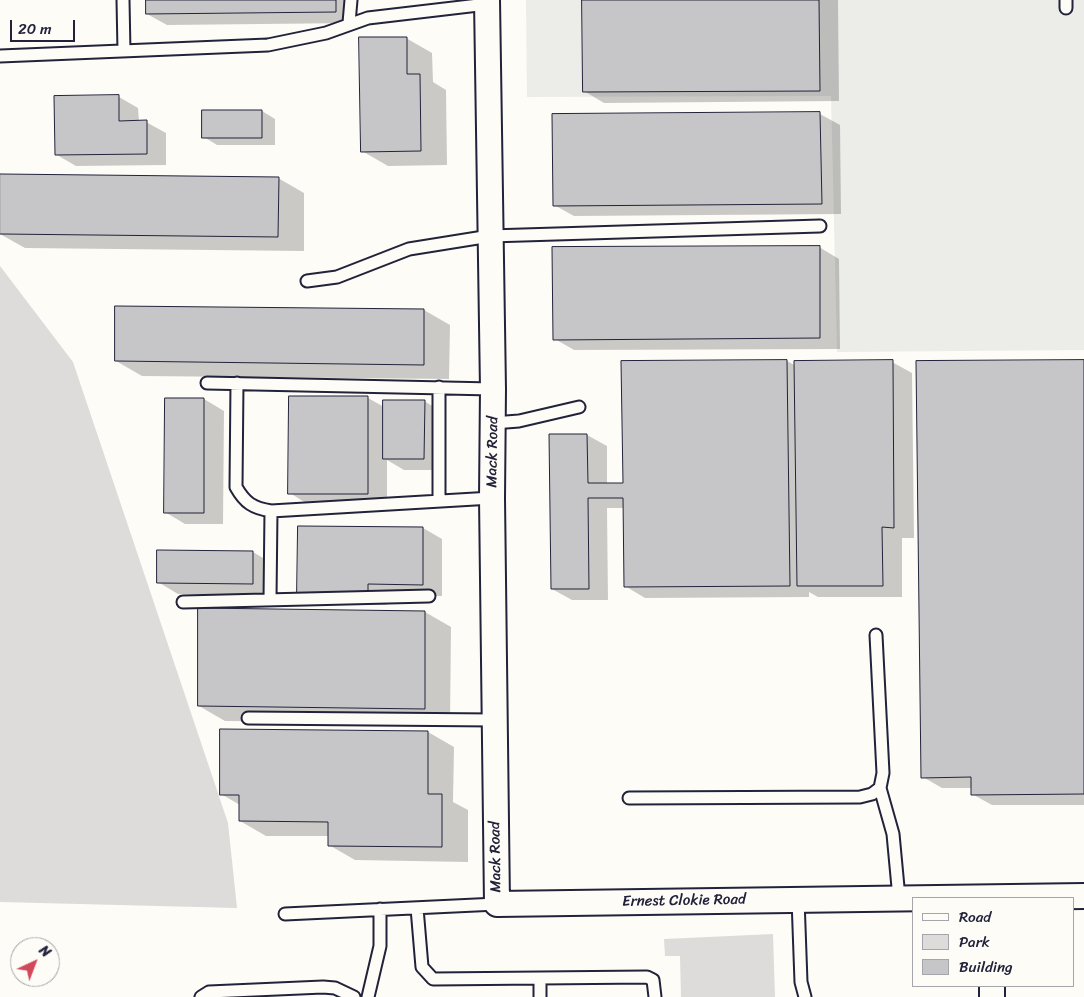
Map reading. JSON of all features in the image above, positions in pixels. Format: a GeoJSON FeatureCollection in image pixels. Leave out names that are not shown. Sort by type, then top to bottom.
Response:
{"type":"FeatureCollection","features":[{"type":"Feature","properties":{"kind":"street","name":"Mack Road"},"geometry":{"type":"LineString","coordinates":[[487,2],[493,389],[492,498],[497,904]]}},
{"type":"Feature","properties":{"kind":"street","name":"Ernest Clokie Road"},"geometry":{"type":"LineString","coordinates":[[989,897],[1084,896]]}},
{"type":"Feature","properties":{"kind":"street","name":"Ernest Clokie Road"},"geometry":{"type":"LineString","coordinates":[[497,904],[912,898]]}},
{"type":"Feature","properties":{"kind":"lane"},"geometry":{"type":"LineString","coordinates":[[123,0],[124,52]]}},
{"type":"Feature","properties":{"kind":"lane"},"geometry":{"type":"LineString","coordinates":[[349,23],[351,0]]}},
{"type":"Feature","properties":{"kind":"lane"},"geometry":{"type":"LineString","coordinates":[[0,56],[268,45],[326,33],[349,23],[368,18],[487,2]]}},
{"type":"Feature","properties":{"kind":"lane"},"geometry":{"type":"LineString","coordinates":[[307,282],[337,277],[410,249],[490,236],[820,226]]}},
{"type":"Feature","properties":{"kind":"lane"},"geometry":{"type":"LineString","coordinates":[[207,383],[493,389]]}},
{"type":"Feature","properties":{"kind":"lane"},"geometry":{"type":"LineString","coordinates":[[237,383],[236,487],[243,500],[256,509],[271,511],[492,498]]}},
{"type":"Feature","properties":{"kind":"lane"},"geometry":{"type":"LineString","coordinates":[[438,501],[439,388]]}},
{"type":"Feature","properties":{"kind":"lane"},"geometry":{"type":"LineString","coordinates":[[493,423],[519,421],[579,406]]}},
{"type":"Feature","properties":{"kind":"lane"},"geometry":{"type":"LineString","coordinates":[[270,600],[271,511]]}},
{"type":"Feature","properties":{"kind":"lane"},"geometry":{"type":"LineString","coordinates":[[183,602],[429,596]]}},
{"type":"Feature","properties":{"kind":"lane"},"geometry":{"type":"LineString","coordinates":[[876,635],[882,773],[880,788],[893,834],[898,898]]}},
{"type":"Feature","properties":{"kind":"lane"},"geometry":{"type":"LineString","coordinates":[[248,718],[495,720]]}},
{"type":"Feature","properties":{"kind":"lane"},"geometry":{"type":"LineString","coordinates":[[629,798],[860,797],[872,794],[880,788]]}},
{"type":"Feature","properties":{"kind":"lane"},"geometry":{"type":"LineString","coordinates":[[798,899],[801,982],[806,997]]}},
{"type":"Feature","properties":{"kind":"lane","name":"Ernest Clokie Road"},"geometry":{"type":"LineString","coordinates":[[285,914],[497,904]]}},
{"type":"Feature","properties":{"kind":"lane"},"geometry":{"type":"LineString","coordinates":[[417,908],[422,967],[432,978],[647,978],[653,980],[655,997]]}},
{"type":"Feature","properties":{"kind":"lane"},"geometry":{"type":"LineString","coordinates":[[368,997],[380,946],[380,909]]}},
{"type":"Feature","properties":{"kind":"lane"},"geometry":{"type":"LineString","coordinates":[[540,978],[540,997]]}},
{"type":"Feature","properties":{"kind":"lane"},"geometry":{"type":"LineString","coordinates":[[200,997],[209,992],[299,993],[334,988],[354,997]]}},
{"type":"Feature","properties":{"kind":"shaded area"},"geometry":{"type":"Polygon","coordinates":[[[526,0],[1084,0],[1084,350],[837,352],[831,96],[527,97],[526,0]]]}},
{"type":"Feature","properties":{"kind":"green space"},"geometry":{"type":"Polygon","coordinates":[[[0,266],[73,362],[228,823],[237,908],[0,902],[0,266]]]}},
{"type":"Feature","properties":{"kind":"green space"},"geometry":{"type":"Polygon","coordinates":[[[773,934],[775,997],[681,997],[680,956],[665,956],[664,939],[773,934]]]}},
{"type":"Feature","properties":{"kind":"building"},"geometry":{"type":"Polygon","coordinates":[[[146,0],[336,0],[336,12],[146,14],[146,0]]]}},
{"type":"Feature","properties":{"kind":"building"},"geometry":{"type":"Polygon","coordinates":[[[582,0],[819,0],[820,91],[583,92],[582,0]]]}},
{"type":"Feature","properties":{"kind":"building"},"geometry":{"type":"Polygon","coordinates":[[[359,37],[407,37],[407,74],[420,74],[421,151],[361,152],[359,37]]]}},
{"type":"Feature","properties":{"kind":"building"},"geometry":{"type":"Polygon","coordinates":[[[119,95],[119,121],[147,120],[147,154],[55,155],[54,96],[119,95]]]}},
{"type":"Feature","properties":{"kind":"building"},"geometry":{"type":"Polygon","coordinates":[[[202,110],[262,110],[262,138],[202,138],[202,110]]]}},
{"type":"Feature","properties":{"kind":"building"},"geometry":{"type":"Polygon","coordinates":[[[820,112],[822,204],[553,206],[552,114],[820,112]]]}},
{"type":"Feature","properties":{"kind":"building"},"geometry":{"type":"Polygon","coordinates":[[[0,174],[279,177],[278,237],[0,234],[0,174]]]}},
{"type":"Feature","properties":{"kind":"building"},"geometry":{"type":"Polygon","coordinates":[[[820,246],[820,338],[553,340],[552,247],[820,246]]]}},
{"type":"Feature","properties":{"kind":"building"},"geometry":{"type":"Polygon","coordinates":[[[115,306],[424,309],[424,365],[115,361],[115,306]]]}},
{"type":"Feature","properties":{"kind":"building"},"geometry":{"type":"Polygon","coordinates":[[[787,360],[790,586],[624,587],[623,498],[588,498],[589,589],[551,589],[549,434],[587,434],[588,483],[623,483],[621,361],[787,360]]]}},
{"type":"Feature","properties":{"kind":"building"},"geometry":{"type":"Polygon","coordinates":[[[893,360],[894,528],[882,527],[883,586],[797,586],[794,361],[893,360]]]}},
{"type":"Feature","properties":{"kind":"building"},"geometry":{"type":"Polygon","coordinates":[[[1084,360],[1084,794],[971,795],[971,777],[921,778],[916,361],[1084,360]]]}},
{"type":"Feature","properties":{"kind":"building"},"geometry":{"type":"Polygon","coordinates":[[[289,396],[368,396],[368,494],[288,494],[289,396]]]}},
{"type":"Feature","properties":{"kind":"building"},"geometry":{"type":"Polygon","coordinates":[[[165,398],[204,398],[204,513],[164,513],[165,398]]]}},
{"type":"Feature","properties":{"kind":"building"},"geometry":{"type":"Polygon","coordinates":[[[383,400],[425,400],[424,459],[383,459],[383,400]]]}},
{"type":"Feature","properties":{"kind":"building"},"geometry":{"type":"Polygon","coordinates":[[[298,526],[423,527],[423,585],[368,584],[368,594],[297,594],[298,526]]]}},
{"type":"Feature","properties":{"kind":"building"},"geometry":{"type":"Polygon","coordinates":[[[157,550],[253,551],[253,584],[157,583],[157,550]]]}},
{"type":"Feature","properties":{"kind":"building"},"geometry":{"type":"Polygon","coordinates":[[[198,608],[425,611],[425,709],[198,706],[198,608]]]}},
{"type":"Feature","properties":{"kind":"building"},"geometry":{"type":"Polygon","coordinates":[[[220,729],[428,731],[428,794],[442,794],[442,847],[328,846],[328,822],[239,821],[239,795],[220,795],[220,729]]]}}]}
